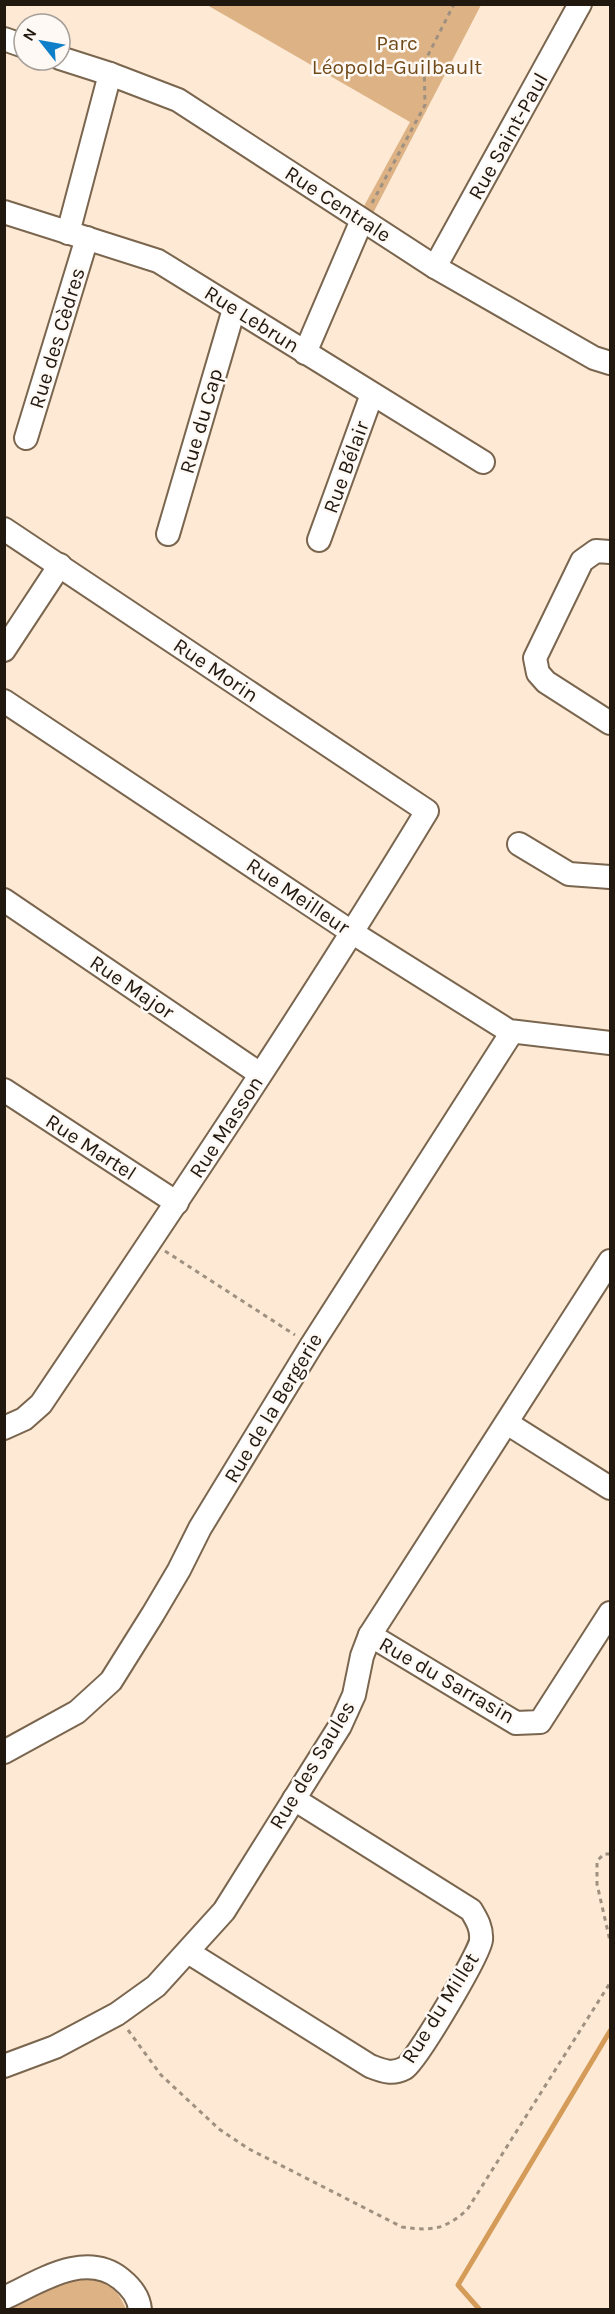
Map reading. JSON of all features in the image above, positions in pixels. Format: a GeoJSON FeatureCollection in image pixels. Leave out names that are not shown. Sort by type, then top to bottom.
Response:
{"type":"FeatureCollection","features":[{"type":"Feature","properties":{"kind":"street","name":"Rue Saint-Paul"},"geometry":{"type":"LineString","coordinates":[[435,267],[580,4]]}},
{"type":"Feature","properties":{"kind":"street","name":"Rue Centrale"},"geometry":{"type":"LineString","coordinates":[[72,62],[178,100],[435,267],[594,358],[610,363]]}},
{"type":"Feature","properties":{"kind":"street","name":"Rue des Cèdres"},"geometry":{"type":"LineString","coordinates":[[26,438],[78,235],[110,74]]}},
{"type":"Feature","properties":{"kind":"street","name":"Rue Lebrun"},"geometry":{"type":"LineString","coordinates":[[4,212],[158,261],[483,462]]}},
{"type":"Feature","properties":{"kind":"street"},"geometry":{"type":"LineString","coordinates":[[305,353],[362,220]]}},
{"type":"Feature","properties":{"kind":"street","name":"Rue du Cap"},"geometry":{"type":"LineString","coordinates":[[168,534],[234,309]]}},
{"type":"Feature","properties":{"kind":"street","name":"Rue Bélair"},"geometry":{"type":"LineString","coordinates":[[319,540],[372,394]]}},
{"type":"Feature","properties":{"kind":"street","name":"Rue Morin"},"geometry":{"type":"LineString","coordinates":[[4,529],[427,811]]}},
{"type":"Feature","properties":{"kind":"street"},"geometry":{"type":"LineString","coordinates":[[610,552],[596,551],[582,561],[535,658],[538,673],[546,682],[610,723]]}},
{"type":"Feature","properties":{"kind":"street"},"geometry":{"type":"LineString","coordinates":[[4,650],[60,565]]}},
{"type":"Feature","properties":{"kind":"street","name":"Rue Meilleur"},"geometry":{"type":"LineString","coordinates":[[4,701],[353,933],[512,1032],[610,1043]]}},
{"type":"Feature","properties":{"kind":"street","name":"Rue Masson"},"geometry":{"type":"LineString","coordinates":[[5,1428],[24,1419],[41,1404],[177,1203],[353,933],[427,811]]}},
{"type":"Feature","properties":{"kind":"street"},"geometry":{"type":"LineString","coordinates":[[519,844],[569,874],[610,877]]}},
{"type":"Feature","properties":{"kind":"street","name":"Rue Major"},"geometry":{"type":"LineString","coordinates":[[4,900],[260,1074]]}},
{"type":"Feature","properties":{"kind":"street","name":"Rue de la Bergerie"},"geometry":{"type":"LineString","coordinates":[[4,1752],[77,1712],[111,1681],[159,1606],[180,1570],[200,1528],[311,1346],[512,1032]]}},
{"type":"Feature","properties":{"kind":"street","name":"Rue Martel"},"geometry":{"type":"LineString","coordinates":[[4,1090],[177,1203]]}},
{"type":"Feature","properties":{"kind":"street","name":"Rue des Saules"},"geometry":{"type":"LineString","coordinates":[[4,2066],[55,2047],[117,2014],[156,1986],[224,1911],[340,1726],[354,1695],[362,1656],[370,1635],[610,1263]]}},
{"type":"Feature","properties":{"kind":"street"},"geometry":{"type":"LineString","coordinates":[[507,1423],[610,1488]]}},
{"type":"Feature","properties":{"kind":"street","name":"Rue du Sarrasin"},"geometry":{"type":"LineString","coordinates":[[370,1635],[516,1724],[540,1722],[610,1613]]}},
{"type":"Feature","properties":{"kind":"street","name":"Rue du Millet"},"geometry":{"type":"LineString","coordinates":[[188,1952],[370,2066],[390,2073],[407,2067],[432,2030],[481,1943],[480,1926],[471,1910],[294,1799]]}},
{"type":"Feature","properties":{"kind":"street"},"geometry":{"type":"LineString","coordinates":[[4,2298],[64,2270],[84,2267],[102,2270],[117,2276],[131,2288],[140,2310]]}},
{"type":"Feature","properties":{"kind":"path"},"geometry":{"type":"LineString","coordinates":[[362,220],[424,105],[424,63],[454,4]]}},
{"type":"Feature","properties":{"kind":"path"},"geometry":{"type":"LineString","coordinates":[[150,1242],[311,1346]]}},
{"type":"Feature","properties":{"kind":"path"},"geometry":{"type":"LineString","coordinates":[[610,1854],[604,1854],[597,1861],[597,1884],[610,1941]]}},
{"type":"Feature","properties":{"kind":"path"},"geometry":{"type":"LineString","coordinates":[[117,2014],[161,2075],[219,2129],[249,2149],[402,2227],[421,2230],[450,2225],[467,2210],[610,1983]]}},
{"type":"Feature","properties":{"kind":"green space","name":"Parc Léopold-Guilbault"},"geometry":{"type":"Polygon","coordinates":[[[207,5],[481,5],[369,221],[358,217],[410,122],[207,5]]]}},
{"type":"Feature","properties":{"kind":"green space"},"geometry":{"type":"Polygon","coordinates":[[[75,2276],[101,2281],[112,2287],[126,2309],[9,2310],[75,2276]]]}},
{"type":"Feature","properties":{"kind":"waterway"},"geometry":{"type":"LineString","coordinates":[[480,2310],[458,2285],[610,2031]]}}]}
